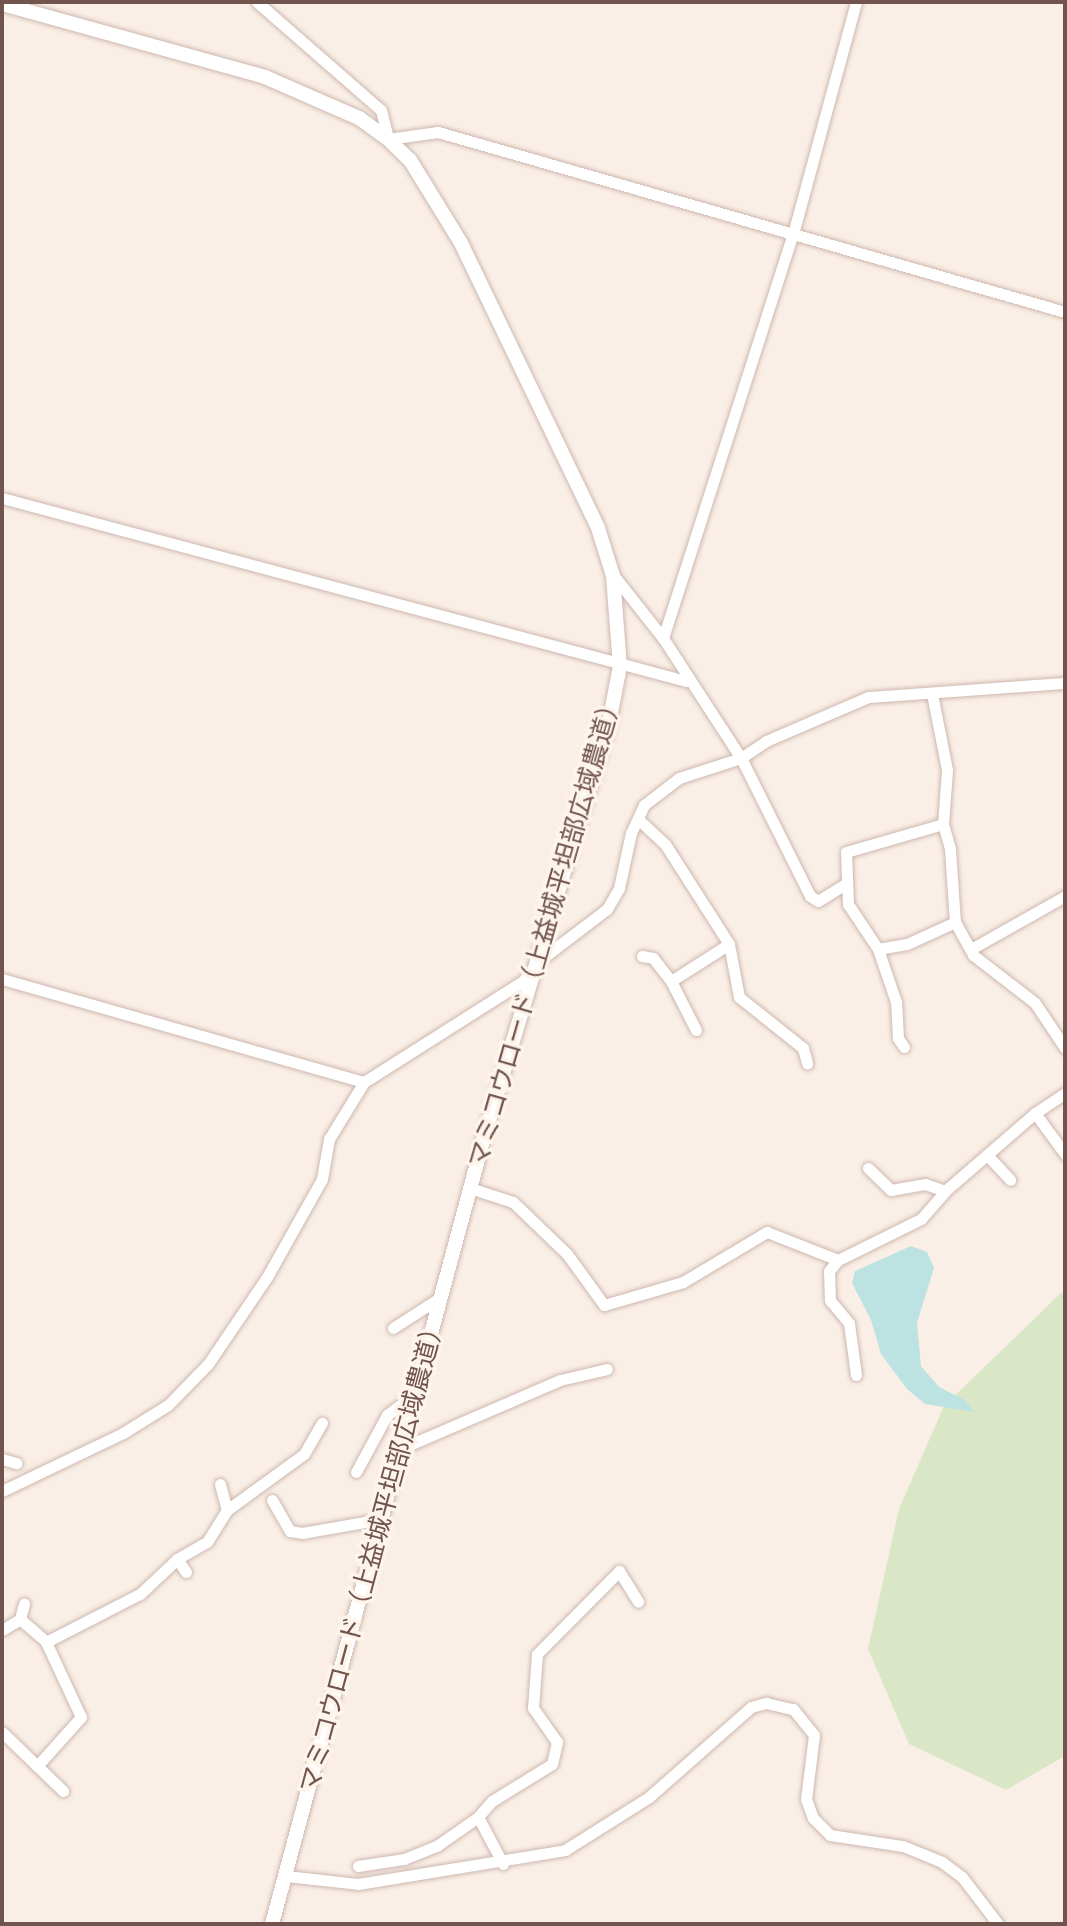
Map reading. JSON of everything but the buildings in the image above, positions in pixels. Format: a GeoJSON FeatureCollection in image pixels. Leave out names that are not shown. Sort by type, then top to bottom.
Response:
{"type":"FeatureCollection","features":[{"type":"Feature","properties":{"kind":"street"},"geometry":{"type":"LineString","coordinates":[[257,2],[381,110],[388,139],[438,132],[1065,312]]}},
{"type":"Feature","properties":{"kind":"street"},"geometry":{"type":"LineString","coordinates":[[663,638],[793,234],[856,2]]}},
{"type":"Feature","properties":{"kind":"street","name":"マミコウロード（上益城平坦部広域農道）"},"geometry":{"type":"LineString","coordinates":[[2,4],[265,77],[359,118],[388,139],[410,160],[461,243],[598,528],[613,576],[620,666],[609,723],[470,1188],[273,1918]]}},
{"type":"Feature","properties":{"kind":"street"},"geometry":{"type":"LineString","coordinates":[[2,498],[620,666],[686,681]]}},
{"type":"Feature","properties":{"kind":"street"},"geometry":{"type":"LineString","coordinates":[[613,576],[663,638],[686,681],[741,758],[810,896],[818,901],[844,885]]}},
{"type":"Feature","properties":{"kind":"street"},"geometry":{"type":"LineString","coordinates":[[2,1491],[168,1405],[208,1364],[267,1277],[322,1179],[329,1139],[364,1082],[523,981],[540,960],[615,900],[644,805],[679,778],[741,758],[766,741],[868,697],[1065,683]]}},
{"type":"Feature","properties":{"kind":"street"},"geometry":{"type":"LineString","coordinates":[[932,694],[947,770],[943,824],[950,849],[955,922],[985,967],[1045,1013],[1065,1048]]}},
{"type":"Feature","properties":{"kind":"street"},"geometry":{"type":"LineString","coordinates":[[638,819],[665,844],[729,944],[739,997],[803,1048],[807,1063]]}},
{"type":"Feature","properties":{"kind":"street"},"geometry":{"type":"LineString","coordinates":[[904,1047],[898,1038],[896,1002],[878,949],[848,904],[844,885],[846,852],[943,824]]}},
{"type":"Feature","properties":{"kind":"street"},"geometry":{"type":"LineString","coordinates":[[971,949],[1065,896]]}},
{"type":"Feature","properties":{"kind":"street"},"geometry":{"type":"LineString","coordinates":[[878,949],[907,944],[955,922]]}},
{"type":"Feature","properties":{"kind":"street"},"geometry":{"type":"LineString","coordinates":[[671,981],[729,944]]}},
{"type":"Feature","properties":{"kind":"street"},"geometry":{"type":"LineString","coordinates":[[642,956],[653,958],[671,981],[696,1030]]}},
{"type":"Feature","properties":{"kind":"street"},"geometry":{"type":"LineString","coordinates":[[2,979],[364,1082]]}},
{"type":"Feature","properties":{"kind":"street"},"geometry":{"type":"LineString","coordinates":[[856,1375],[849,1323],[834,1311],[828,1286],[829,1271],[838,1260],[921,1219],[945,1191],[1035,1113],[1065,1093]]}},
{"type":"Feature","properties":{"kind":"street"},"geometry":{"type":"LineString","coordinates":[[1035,1113],[1065,1154]]}},
{"type":"Feature","properties":{"kind":"street"},"geometry":{"type":"LineString","coordinates":[[987,1155],[1010,1180]]}},
{"type":"Feature","properties":{"kind":"street"},"geometry":{"type":"LineString","coordinates":[[868,1168],[891,1190],[925,1184],[945,1191]]}},
{"type":"Feature","properties":{"kind":"street"},"geometry":{"type":"LineString","coordinates":[[470,1188],[513,1202],[567,1254],[604,1305],[683,1282],[767,1232],[838,1260]]}},
{"type":"Feature","properties":{"kind":"street"},"geometry":{"type":"LineString","coordinates":[[393,1328],[441,1297]]}},
{"type":"Feature","properties":{"kind":"street"},"geometry":{"type":"LineString","coordinates":[[400,1449],[560,1380],[607,1369]]}},
{"type":"Feature","properties":{"kind":"street"},"geometry":{"type":"LineString","coordinates":[[356,1472],[387,1415],[415,1394]]}},
{"type":"Feature","properties":{"kind":"street"},"geometry":{"type":"LineString","coordinates":[[46,1642],[140,1594],[177,1559],[207,1542],[227,1510],[304,1454],[322,1423]]}},
{"type":"Feature","properties":{"kind":"street"},"geometry":{"type":"LineString","coordinates":[[2,1459],[16,1463]]}},
{"type":"Feature","properties":{"kind":"street"},"geometry":{"type":"LineString","coordinates":[[220,1484],[227,1510]]}},
{"type":"Feature","properties":{"kind":"street"},"geometry":{"type":"LineString","coordinates":[[272,1500],[290,1531],[302,1533],[381,1519]]}},
{"type":"Feature","properties":{"kind":"street"},"geometry":{"type":"LineString","coordinates":[[177,1559],[186,1572]]}},
{"type":"Feature","properties":{"kind":"street"},"geometry":{"type":"LineString","coordinates":[[358,1866],[404,1859],[438,1845],[478,1817],[492,1801],[552,1764],[557,1742],[533,1708],[537,1654],[619,1571],[638,1602]]}},
{"type":"Feature","properties":{"kind":"street"},"geometry":{"type":"LineString","coordinates":[[2,1630],[20,1619],[24,1604]]}},
{"type":"Feature","properties":{"kind":"street"},"geometry":{"type":"LineString","coordinates":[[20,1619],[46,1642],[81,1717],[37,1766]]}},
{"type":"Feature","properties":{"kind":"street"},"geometry":{"type":"LineString","coordinates":[[286,1876],[358,1884],[503,1864],[565,1850],[649,1797],[751,1707],[766,1703],[793,1709],[814,1735],[806,1799],[813,1818],[830,1835],[903,1846],[942,1862],[962,1877],[998,1924]]}},
{"type":"Feature","properties":{"kind":"street"},"geometry":{"type":"LineString","coordinates":[[2,1732],[63,1791]]}},
{"type":"Feature","properties":{"kind":"street"},"geometry":{"type":"LineString","coordinates":[[478,1817],[503,1864]]}},
{"type":"Feature","properties":{"kind":"green space"},"geometry":{"type":"Polygon","coordinates":[[[1065,1289],[1065,1756],[1006,1790],[909,1744],[868,1649],[899,1509],[944,1406],[1065,1289]]]}},
{"type":"Feature","properties":{"kind":"water"},"geometry":{"type":"Polygon","coordinates":[[[911,1246],[927,1252],[934,1268],[917,1323],[921,1366],[939,1387],[963,1399],[975,1412],[925,1404],[907,1389],[881,1354],[871,1320],[852,1283],[855,1271],[911,1246]]]}}]}
